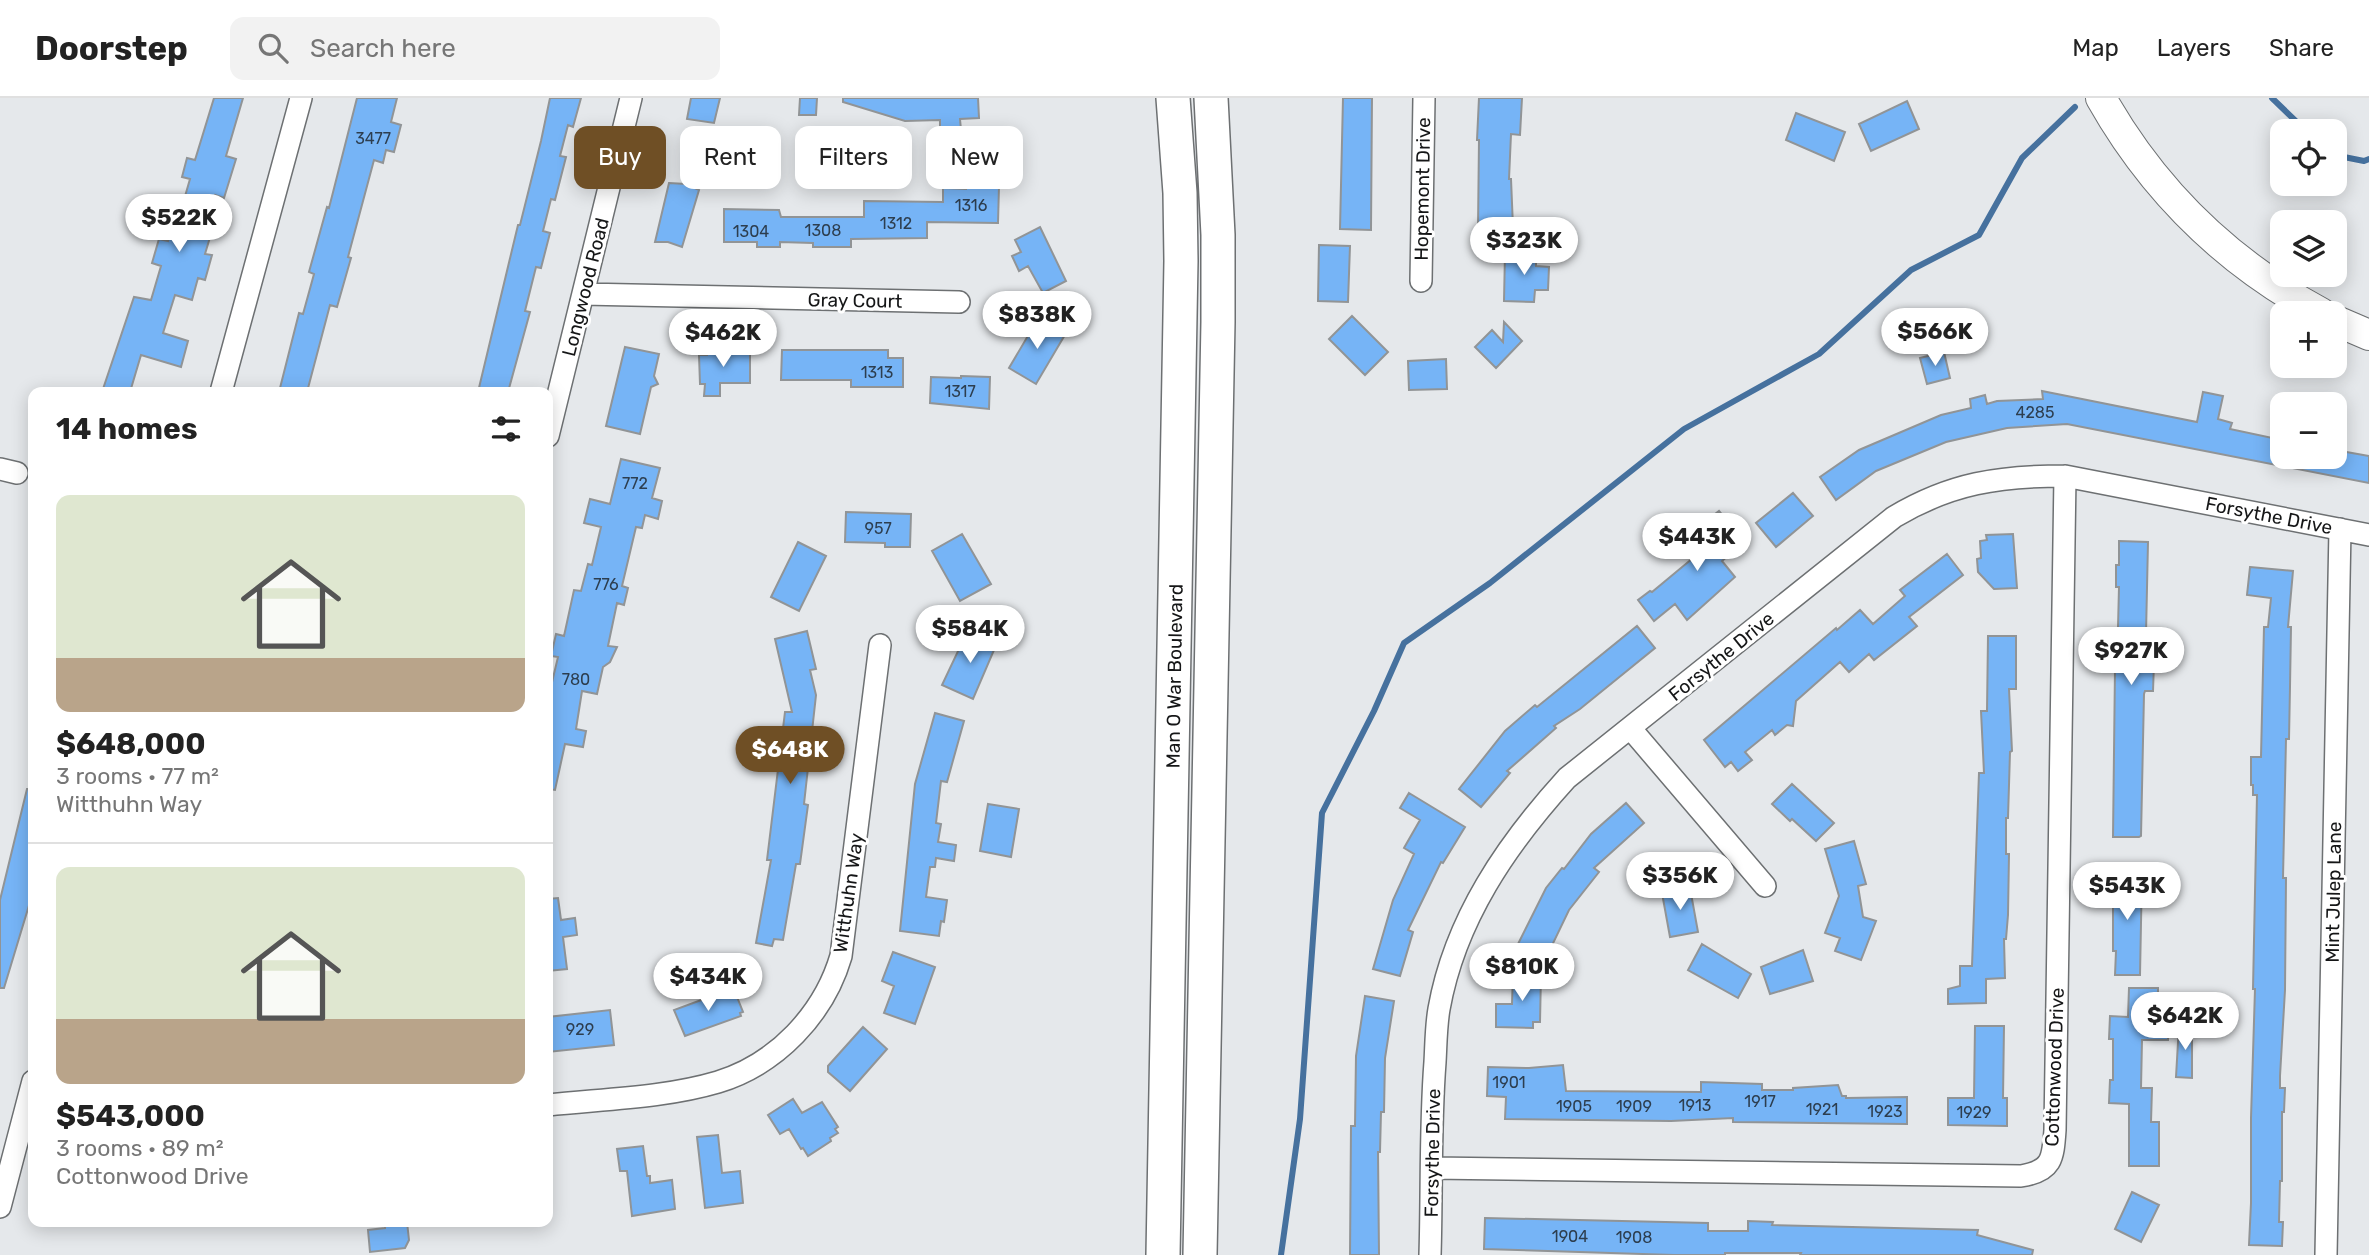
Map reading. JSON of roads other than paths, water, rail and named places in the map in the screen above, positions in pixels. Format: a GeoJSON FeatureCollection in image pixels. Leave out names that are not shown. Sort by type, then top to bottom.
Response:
{"type":"FeatureCollection","features":[{"type":"Feature","properties":{"kind":"main road","name":"Man O War Boulevard"},"geometry":{"type":"LineString","coordinates":[[1163,1255],[1181,261],[1180,193],[1173,98]]}},
{"type":"Feature","properties":{"kind":"main road","name":"Man O War Boulevard"},"geometry":{"type":"LineString","coordinates":[[1200,1255],[1218,322],[1218,235],[1211,98]]}},
{"type":"Feature","properties":{"kind":"street"},"geometry":{"type":"LineString","coordinates":[[222,387],[301,98]]}},
{"type":"Feature","properties":{"kind":"street","name":"Longwood Road"},"geometry":{"type":"LineString","coordinates":[[553,416],[631,98]]}},
{"type":"Feature","properties":{"kind":"street","name":"Hopemont Drive"},"geometry":{"type":"LineString","coordinates":[[1421,281],[1424,98]]}},
{"type":"Feature","properties":{"kind":"street"},"geometry":{"type":"LineString","coordinates":[[2101,98],[2155,180],[2200,229],[2258,275],[2301,301]]}},
{"type":"Feature","properties":{"kind":"street","name":"Gray Court"},"geometry":{"type":"LineString","coordinates":[[583,294],[958,302]]}},
{"type":"Feature","properties":{"kind":"street"},"geometry":{"type":"LineString","coordinates":[[2347,326],[2369,335]]}},
{"type":"Feature","properties":{"kind":"street","name":"Forsythe Drive"},"geometry":{"type":"LineString","coordinates":[[1430,1255],[1432,1103],[1439,1009],[1465,926],[1487,880],[1531,818],[1567,778],[1894,517],[1917,503],[1979,482],[2022,476],[2065,475],[2369,535]]}},
{"type":"Feature","properties":{"kind":"street","name":"Cottonwood Drive"},"geometry":{"type":"LineString","coordinates":[[1433,1168],[2021,1176],[2035,1174],[2047,1167],[2053,1152],[2055,1130],[2065,475]]}},
{"type":"Feature","properties":{"kind":"street","name":"Mint Julep Lane"},"geometry":{"type":"LineString","coordinates":[[2326,1255],[2340,529]]}},
{"type":"Feature","properties":{"kind":"street","name":"Witthuhn Way"},"geometry":{"type":"LineString","coordinates":[[553,1104],[669,1091],[721,1081],[750,1068],[775,1051],[813,1016],[841,956],[880,645]]}},
{"type":"Feature","properties":{"kind":"street"},"geometry":{"type":"LineString","coordinates":[[1631,729],[1765,886]]}},
{"type":"Feature","properties":{"kind":"street"},"geometry":{"type":"LineString","coordinates":[[0,1207],[28,1123]]}},
{"type":"Feature","properties":{"kind":"waterway"},"geometry":{"type":"LineString","coordinates":[[2272,98],[2294,119]]}},
{"type":"Feature","properties":{"kind":"waterway"},"geometry":{"type":"LineString","coordinates":[[1281,1255],[1300,1119],[1322,813],[1374,711],[1404,643],[1490,583],[1684,429],[1819,354],[1911,270],[1979,235],[2022,158],[2075,107]]}},
{"type":"Feature","properties":{"kind":"waterway"},"geometry":{"type":"LineString","coordinates":[[2347,158],[2364,161],[2369,159]]}}]}
